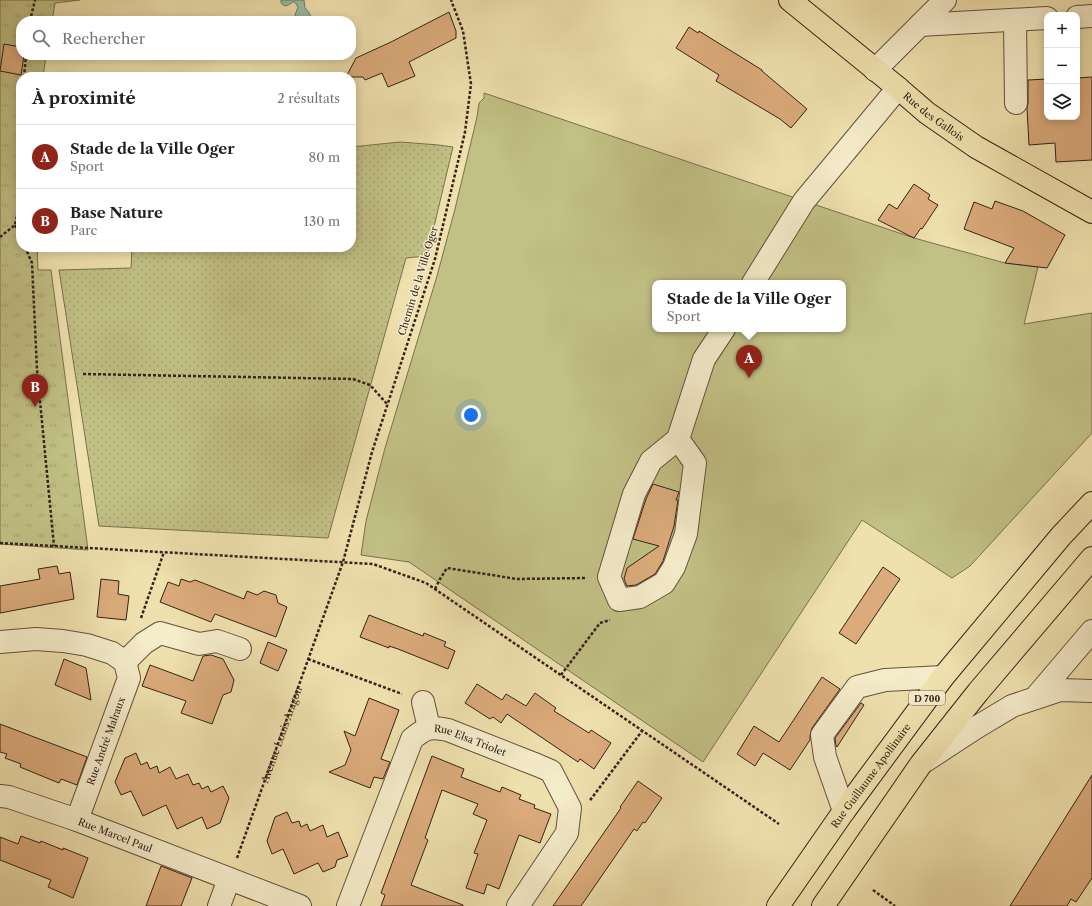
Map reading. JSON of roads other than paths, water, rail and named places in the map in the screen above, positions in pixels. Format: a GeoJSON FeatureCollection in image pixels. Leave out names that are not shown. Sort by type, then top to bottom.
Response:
{"type":"FeatureCollection","features":[{"type":"Feature","properties":{"kind":"main road","name":"Rue des Gallois"},"geometry":{"type":"LineString","coordinates":[[790,0],[898,88],[926,113],[976,147],[1092,212]]}},
{"type":"Feature","properties":{"kind":"main road","name":"Rue Guillaume Apollinaire"},"geometry":{"type":"LineString","coordinates":[[778,906],[844,811],[942,677],[1061,536],[1092,503]]}},
{"type":"Feature","properties":{"kind":"main road"},"geometry":{"type":"LineString","coordinates":[[823,906],[921,764],[978,692],[1092,558]]}},
{"type":"Feature","properties":{"kind":"street"},"geometry":{"type":"LineString","coordinates":[[875,70],[945,0]]}},
{"type":"Feature","properties":{"kind":"street"},"geometry":{"type":"LineString","coordinates":[[1080,17],[1092,16]]}},
{"type":"Feature","properties":{"kind":"street"},"geometry":{"type":"LineString","coordinates":[[920,25],[1044,18]]}},
{"type":"Feature","properties":{"kind":"street"},"geometry":{"type":"LineString","coordinates":[[1015,20],[1016,103]]}},
{"type":"Feature","properties":{"kind":"street"},"geometry":{"type":"LineString","coordinates":[[755,280],[804,201],[898,88]]}},
{"type":"Feature","properties":{"kind":"street"},"geometry":{"type":"LineString","coordinates":[[678,439],[695,464],[686,534],[674,567],[664,583],[640,597],[619,600],[609,577],[634,494],[651,461],[678,439],[704,360],[722,332]]}},
{"type":"Feature","properties":{"kind":"street"},"geometry":{"type":"LineString","coordinates":[[1035,698],[1092,631]]}},
{"type":"Feature","properties":{"kind":"street"},"geometry":{"type":"LineString","coordinates":[[0,642],[36,639],[63,641],[87,645],[112,653],[125,662],[144,643],[160,633],[199,644],[216,642],[240,649]]}},
{"type":"Feature","properties":{"kind":"street","name":"Rue André Malraux"},"geometry":{"type":"LineString","coordinates":[[77,820],[129,678],[125,662]]}},
{"type":"Feature","properties":{"kind":"street"},"geometry":{"type":"LineString","coordinates":[[844,811],[825,758],[822,735],[857,687],[885,680],[942,677]]}},
{"type":"Feature","properties":{"kind":"street"},"geometry":{"type":"LineString","coordinates":[[921,764],[1012,706],[1060,690],[1092,691]]}},
{"type":"Feature","properties":{"kind":"street"},"geometry":{"type":"LineString","coordinates":[[423,702],[429,728]]}},
{"type":"Feature","properties":{"kind":"street","name":"Rue Elsa Triolet"},"geometry":{"type":"LineString","coordinates":[[348,906],[412,739],[429,728],[438,728],[448,730],[551,771],[570,808],[567,833],[518,906]]}},
{"type":"Feature","properties":{"kind":"street","name":"Rue Marcel Paul"},"geometry":{"type":"LineString","coordinates":[[0,796],[9,797],[77,820],[229,879]]}},
{"type":"Feature","properties":{"kind":"street"},"geometry":{"type":"LineString","coordinates":[[219,906],[229,879],[300,906]]}},
{"type":"Feature","properties":{"kind":"place","name":"Stade de la Ville Oger"},"geometry":{"type":"Point","coordinates":[749,378]}},
{"type":"Feature","properties":{"kind":"place","name":"Base Nature"},"geometry":{"type":"Point","coordinates":[35,407]}}]}
